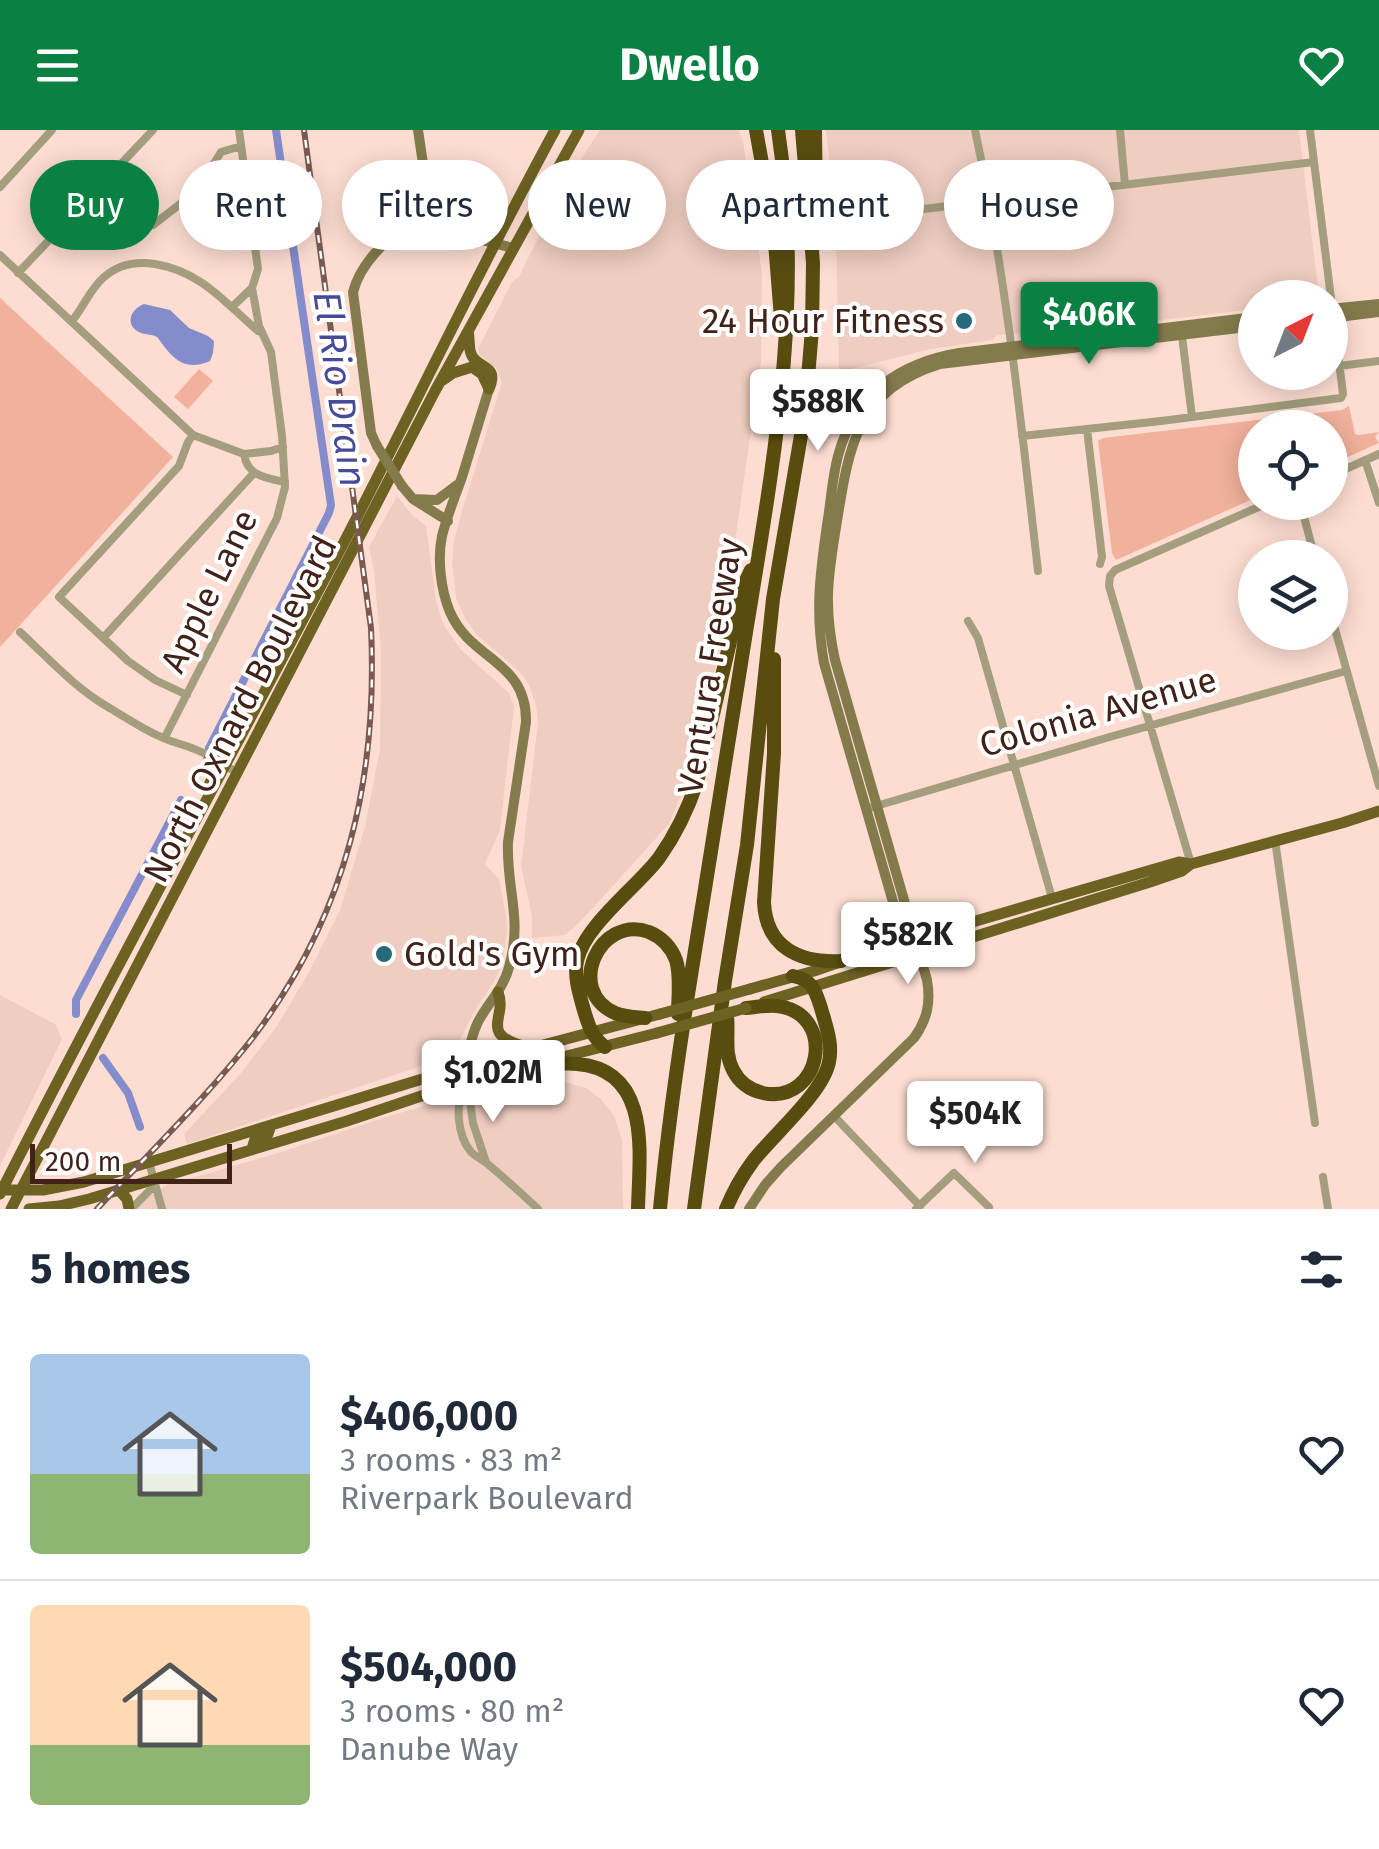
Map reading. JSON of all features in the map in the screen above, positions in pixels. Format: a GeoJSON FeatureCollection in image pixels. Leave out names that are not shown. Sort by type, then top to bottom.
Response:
{"type":"FeatureCollection","features":[{"type":"Feature","properties":{"kind":"highway"},"geometry":{"type":"LineString","coordinates":[[756,130],[774,230],[785,358]]}},
{"type":"Feature","properties":{"kind":"highway","name":"Ventura Freeway"},"geometry":{"type":"LineString","coordinates":[[660,1209],[681,1037],[758,556],[785,358],[788,226],[778,130]]}},
{"type":"Feature","properties":{"kind":"highway","name":"Ventura Freeway"},"geometry":{"type":"LineString","coordinates":[[694,1209],[747,845],[773,598],[805,412],[813,263],[802,130]]}},
{"type":"Feature","properties":{"kind":"highway"},"geometry":{"type":"LineString","coordinates":[[813,263],[818,181],[815,130]]}},
{"type":"Feature","properties":{"kind":"highway"},"geometry":{"type":"LineString","coordinates":[[598,1048],[577,985],[580,952],[594,930],[659,857],[689,806],[743,587],[758,556]]}},
{"type":"Feature","properties":{"kind":"highway"},"geometry":{"type":"LineString","coordinates":[[773,598],[774,753],[764,910],[774,936],[791,952],[812,960],[841,961]]}},
{"type":"Feature","properties":{"kind":"highway"},"geometry":{"type":"LineString","coordinates":[[653,1016],[623,1016],[596,996],[590,982],[590,967],[598,948],[610,937],[624,931],[650,932],[672,952],[678,967],[681,1037]]}},
{"type":"Feature","properties":{"kind":"highway"},"geometry":{"type":"LineString","coordinates":[[726,1209],[754,1160],[828,1069],[830,1039],[814,986],[804,978],[792,976]]}},
{"type":"Feature","properties":{"kind":"highway"},"geometry":{"type":"LineString","coordinates":[[724,989],[728,1058],[734,1073],[758,1092],[773,1094],[796,1087],[815,1061],[811,1027],[793,1011],[779,1006],[746,1008]]}},
{"type":"Feature","properties":{"kind":"highway"},"geometry":{"type":"LineString","coordinates":[[508,1072],[581,1064],[607,1073],[619,1084],[631,1099],[638,1118],[638,1209]]}},
{"type":"Feature","properties":{"kind":"main road","name":"North Oxnard Boulevard"},"geometry":{"type":"LineString","coordinates":[[508,218],[556,130]]}},
{"type":"Feature","properties":{"kind":"main road","name":"North Oxnard Boulevard"},"geometry":{"type":"LineString","coordinates":[[8,1207],[36,1163],[439,382],[578,130]]}},
{"type":"Feature","properties":{"kind":"main road","name":"North Oxnard Boulevard"},"geometry":{"type":"LineString","coordinates":[[1,1191],[248,726],[491,250]]}},
{"type":"Feature","properties":{"kind":"main road"},"geometry":{"type":"LineString","coordinates":[[468,331],[471,354],[491,373],[488,388]]}},
{"type":"Feature","properties":{"kind":"main road"},"geometry":{"type":"LineString","coordinates":[[439,382],[472,368],[482,374],[488,388]]}},
{"type":"Feature","properties":{"kind":"main road"},"geometry":{"type":"LineString","coordinates":[[184,844],[212,778],[209,759],[221,754],[248,726]]}},
{"type":"Feature","properties":{"kind":"main road"},"geometry":{"type":"LineString","coordinates":[[1,1191],[57,1188],[465,1066],[750,989],[910,938],[1178,862],[1190,864],[1342,823],[1379,809]]}},
{"type":"Feature","properties":{"kind":"main road"},"geometry":{"type":"LineString","coordinates":[[8,1207],[58,1206],[154,1182],[461,1084],[746,1008],[1182,871],[1190,864]]}},
{"type":"Feature","properties":{"kind":"main road"},"geometry":{"type":"LineString","coordinates":[[1006,926],[1020,914],[1049,904],[1052,898]]}},
{"type":"Feature","properties":{"kind":"main road"},"geometry":{"type":"LineString","coordinates":[[498,992],[502,1002],[496,1019],[498,1029],[506,1040],[530,1048]]}},
{"type":"Feature","properties":{"kind":"main road"},"geometry":{"type":"LineString","coordinates":[[287,1139],[291,1128],[308,1113]]}},
{"type":"Feature","properties":{"kind":"main road"},"geometry":{"type":"LineString","coordinates":[[252,1149],[254,1139],[268,1134],[271,1125]]}},
{"type":"Feature","properties":{"kind":"main road"},"geometry":{"type":"LineString","coordinates":[[36,1163],[42,1176],[57,1188]]}},
{"type":"Feature","properties":{"kind":"main road"},"geometry":{"type":"LineString","coordinates":[[119,1190],[130,1209]]}},
{"type":"Feature","properties":{"kind":"street"},"geometry":{"type":"LineString","coordinates":[[0,187],[52,130]]}},
{"type":"Feature","properties":{"kind":"street"},"geometry":{"type":"LineString","coordinates":[[18,273],[153,130]]}},
{"type":"Feature","properties":{"kind":"street","name":"Apple Lane"},"geometry":{"type":"LineString","coordinates":[[165,737],[277,518],[285,482],[271,352],[255,313],[252,288],[258,269],[239,130]]}},
{"type":"Feature","properties":{"kind":"street"},"geometry":{"type":"LineString","coordinates":[[418,130],[422,160]]}},
{"type":"Feature","properties":{"kind":"street"},"geometry":{"type":"LineString","coordinates":[[975,130],[981,160]]}},
{"type":"Feature","properties":{"kind":"street"},"geometry":{"type":"LineString","coordinates":[[1120,130],[1125,185]]}},
{"type":"Feature","properties":{"kind":"street"},"geometry":{"type":"LineString","coordinates":[[1310,130],[1327,280]]}},
{"type":"Feature","properties":{"kind":"street"},"geometry":{"type":"LineString","coordinates":[[159,221],[184,201],[221,152],[241,146]]}},
{"type":"Feature","properties":{"kind":"street"},"geometry":{"type":"LineString","coordinates":[[1114,186],[1314,162]]}},
{"type":"Feature","properties":{"kind":"street"},"geometry":{"type":"LineString","coordinates":[[508,246],[513,248]]}},
{"type":"Feature","properties":{"kind":"street"},"geometry":{"type":"LineString","coordinates":[[379,250],[357,278],[353,292],[371,433],[413,499],[448,521]]}},
{"type":"Feature","properties":{"kind":"street"},"geometry":{"type":"LineString","coordinates":[[997,250],[1038,570]]}},
{"type":"Feature","properties":{"kind":"street"},"geometry":{"type":"LineString","coordinates":[[0,256],[193,435],[244,454],[283,448]]}},
{"type":"Feature","properties":{"kind":"street"},"geometry":{"type":"LineString","coordinates":[[72,322],[106,275],[143,262],[190,273],[263,335]]}},
{"type":"Feature","properties":{"kind":"street"},"geometry":{"type":"LineString","coordinates":[[232,307],[252,288]]}},
{"type":"Feature","properties":{"kind":"street"},"geometry":{"type":"LineString","coordinates":[[1348,310],[1379,304]]}},
{"type":"Feature","properties":{"kind":"street"},"geometry":{"type":"LineString","coordinates":[[1348,313],[1379,312]]}},
{"type":"Feature","properties":{"kind":"street"},"geometry":{"type":"LineString","coordinates":[[1012,351],[1238,319]]}},
{"type":"Feature","properties":{"kind":"street"},"geometry":{"type":"LineString","coordinates":[[749,1209],[773,1175],[914,1038],[924,1021],[929,991],[824,662],[819,633],[820,568],[844,436],[864,404],[887,380],[930,358],[1238,328]]}},
{"type":"Feature","properties":{"kind":"street"},"geometry":{"type":"LineString","coordinates":[[1182,336],[1192,417]]}},
{"type":"Feature","properties":{"kind":"street"},"geometry":{"type":"LineString","coordinates":[[1348,365],[1379,361]]}},
{"type":"Feature","properties":{"kind":"street"},"geometry":{"type":"LineString","coordinates":[[488,388],[442,536],[445,595],[464,634],[514,678],[526,703],[526,722],[508,842],[516,933],[510,968],[471,1041],[458,1098],[461,1131],[472,1153],[538,1209]]}},
{"type":"Feature","properties":{"kind":"street"},"geometry":{"type":"LineString","coordinates":[[1022,436],[1341,398],[1342,390]]}},
{"type":"Feature","properties":{"kind":"street"},"geometry":{"type":"LineString","coordinates":[[1087,429],[1100,564]]}},
{"type":"Feature","properties":{"kind":"street"},"geometry":{"type":"LineString","coordinates":[[187,695],[141,670],[59,597],[179,466],[193,435]]}},
{"type":"Feature","properties":{"kind":"street"},"geometry":{"type":"LineString","coordinates":[[244,454],[254,473],[285,482]]}},
{"type":"Feature","properties":{"kind":"street"},"geometry":{"type":"LineString","coordinates":[[1348,468],[1379,454]]}},
{"type":"Feature","properties":{"kind":"street"},"geometry":{"type":"LineString","coordinates":[[1366,460],[1379,503]]}},
{"type":"Feature","properties":{"kind":"street"},"geometry":{"type":"LineString","coordinates":[[102,638],[254,473]]}},
{"type":"Feature","properties":{"kind":"street"},"geometry":{"type":"LineString","coordinates":[[413,499],[437,500],[460,482]]}},
{"type":"Feature","properties":{"kind":"street"},"geometry":{"type":"LineString","coordinates":[[1190,864],[1109,586],[1110,576],[1115,570],[1238,516]]}},
{"type":"Feature","properties":{"kind":"street"},"geometry":{"type":"LineString","coordinates":[[968,621],[978,638],[1052,898]]}},
{"type":"Feature","properties":{"kind":"street"},"geometry":{"type":"LineString","coordinates":[[20,632],[99,702],[238,774]]}},
{"type":"Feature","properties":{"kind":"street"},"geometry":{"type":"LineString","coordinates":[[1340,650],[1379,786]]}},
{"type":"Feature","properties":{"kind":"street","name":"Colonia Avenue"},"geometry":{"type":"LineString","coordinates":[[872,806],[1346,671]]}},
{"type":"Feature","properties":{"kind":"street"},"geometry":{"type":"LineString","coordinates":[[1379,809],[1379,820]]}},
{"type":"Feature","properties":{"kind":"street"},"geometry":{"type":"LineString","coordinates":[[1275,840],[1315,1123]]}},
{"type":"Feature","properties":{"kind":"street"},"geometry":{"type":"LineString","coordinates":[[834,1116],[918,1207],[954,1173],[988,1207]]}},
{"type":"Feature","properties":{"kind":"street"},"geometry":{"type":"LineString","coordinates":[[149,1162],[162,1209]]}},
{"type":"Feature","properties":{"kind":"street"},"geometry":{"type":"LineString","coordinates":[[1323,1178],[1328,1209]]}},
{"type":"Feature","properties":{"kind":"street"},"geometry":{"type":"LineString","coordinates":[[130,1209],[154,1182]]}},
{"type":"Feature","properties":{"kind":"shaded area"},"geometry":{"type":"Polygon","coordinates":[[[600,130],[739,130],[746,160],[686,160],[686,250],[759,250],[761,361],[719,652],[691,772],[669,824],[580,922],[565,935],[532,938],[532,916],[521,866],[538,723],[536,705],[521,673],[476,634],[466,620],[456,598],[452,562],[454,540],[502,382],[497,369],[478,349],[532,250],[666,250],[666,160],[580,160],[600,130]]]}},
{"type":"Feature","properties":{"kind":"shaded area"},"geometry":{"type":"Polygon","coordinates":[[[826,130],[1299,130],[1317,280],[1238,280],[1238,311],[1027,336],[997,335],[993,340],[930,349],[839,372],[837,250],[924,250],[924,160],[829,160],[826,130]]]}},
{"type":"Feature","properties":{"kind":"shaded area"},"geometry":{"type":"Polygon","coordinates":[[[0,298],[173,457],[0,647],[0,298]]]}},
{"type":"Feature","properties":{"kind":"shaded area"},"geometry":{"type":"Polygon","coordinates":[[[199,369],[213,381],[188,409],[174,397],[199,369]]]}},
{"type":"Feature","properties":{"kind":"shaded area"},"geometry":{"type":"Polygon","coordinates":[[[1349,406],[1355,434],[1379,432],[1375,437],[1379,443],[1348,457],[1348,410],[1342,410],[1349,406]]]}},
{"type":"Feature","properties":{"kind":"shaded area"},"geometry":{"type":"Polygon","coordinates":[[[1238,422],[1238,506],[1116,560],[1098,441],[1238,422]]]}},
{"type":"Feature","properties":{"kind":"shaded area"},"geometry":{"type":"Polygon","coordinates":[[[397,496],[426,526],[443,624],[461,650],[509,693],[514,706],[500,830],[485,864],[499,879],[506,916],[503,962],[453,1053],[445,1058],[187,1144],[184,1134],[241,1073],[277,1026],[340,910],[365,827],[380,749],[381,650],[369,547],[397,496]]]}},
{"type":"Feature","properties":{"kind":"shaded area"},"geometry":{"type":"Polygon","coordinates":[[[0,995],[55,1024],[62,1039],[0,1166],[0,995]]]}},
{"type":"Feature","properties":{"kind":"shaded area"},"geometry":{"type":"Polygon","coordinates":[[[528,1076],[586,1088],[614,1116],[622,1140],[623,1209],[136,1209],[167,1185],[528,1076]]]}},
{"type":"Feature","properties":{"kind":"water"},"geometry":{"type":"Polygon","coordinates":[[[144,304],[170,310],[189,328],[214,341],[210,361],[197,365],[181,362],[157,337],[136,330],[131,318],[144,304]]]}},
{"type":"Feature","properties":{"kind":"waterway","name":"El Rio Drain"},"geometry":{"type":"LineString","coordinates":[[209,748],[331,505],[276,130]]}},
{"type":"Feature","properties":{"kind":"waterway"},"geometry":{"type":"LineString","coordinates":[[76,1014],[76,1000],[181,800]]}},
{"type":"Feature","properties":{"kind":"waterway"},"geometry":{"type":"LineString","coordinates":[[103,1058],[128,1093],[140,1127]]}},
{"type":"Feature","properties":{"kind":"railway"},"geometry":{"type":"LineString","coordinates":[[97,1209],[218,1080],[287,988],[334,892],[362,791],[372,684],[371,628],[304,130]]}},
{"type":"Feature","properties":{"kind":"place","name":"24 Hour Fitness"},"geometry":{"type":"Point","coordinates":[964,321]}},
{"type":"Feature","properties":{"kind":"place","name":"Gold's Gym"},"geometry":{"type":"Point","coordinates":[384,954]}}]}
